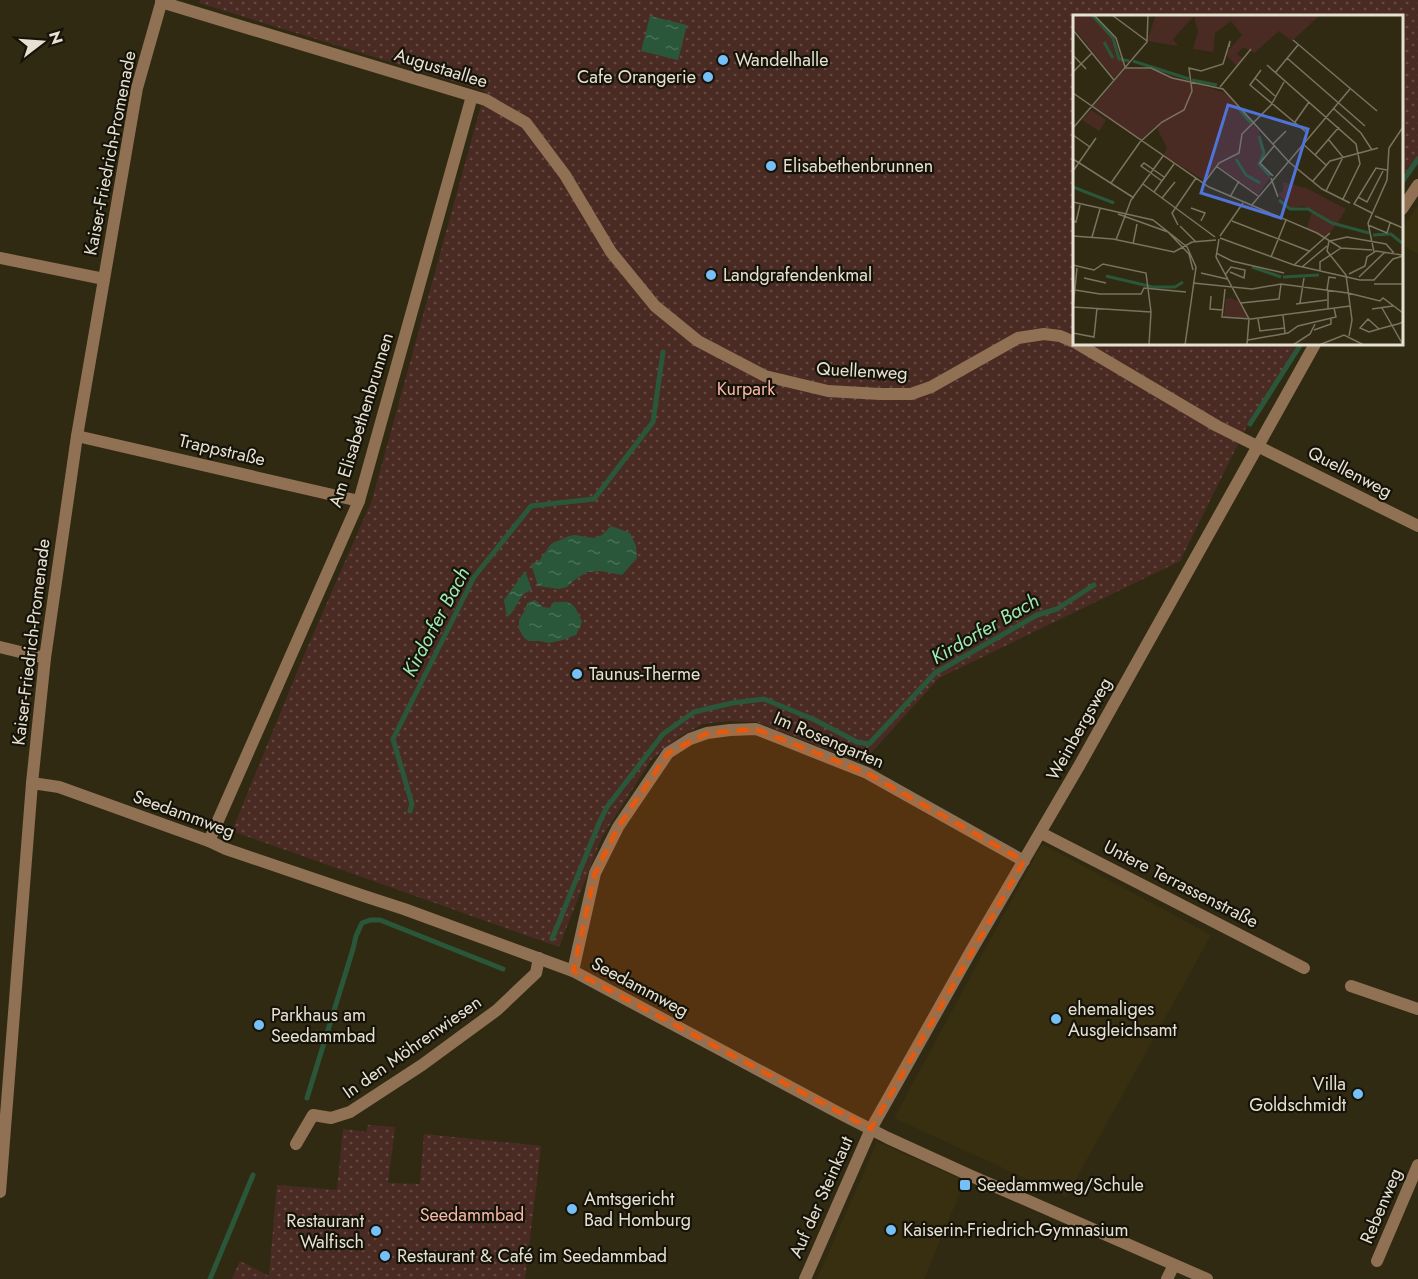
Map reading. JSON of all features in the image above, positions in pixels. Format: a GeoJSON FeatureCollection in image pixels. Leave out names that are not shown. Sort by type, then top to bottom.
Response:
{"type":"FeatureCollection","features":[{"type":"Feature","properties":{"kind":"street","name":"Augustaallee"},"geometry":{"type":"LineString","coordinates":[[161,1],[486,100],[526,123],[565,175],[611,252],[655,306]]}},
{"type":"Feature","properties":{"kind":"street","name":"Kaiser-Friedrich-Promenade"},"geometry":{"type":"LineString","coordinates":[[0,1192],[32,783],[45,658],[77,436],[137,88],[161,1]]}},
{"type":"Feature","properties":{"kind":"street","name":"Am Elisabethenbrunnen"},"geometry":{"type":"LineString","coordinates":[[209,841],[359,501],[472,96]]}},
{"type":"Feature","properties":{"kind":"street"},"geometry":{"type":"LineString","coordinates":[[1403,207],[1418,185]]}},
{"type":"Feature","properties":{"kind":"street","name":"Kaiser-Friedrich-Promenade"},"geometry":{"type":"LineString","coordinates":[[0,258],[104,279]]}},
{"type":"Feature","properties":{"kind":"street","name":"Quellenweg"},"geometry":{"type":"LineString","coordinates":[[655,306],[698,341],[765,376],[828,391],[911,394],[931,387],[1018,338],[1044,334],[1060,336],[1073,342]]}},
{"type":"Feature","properties":{"kind":"street","name":"Quellenweg"},"geometry":{"type":"LineString","coordinates":[[1079,345],[1217,426],[1418,526]]}},
{"type":"Feature","properties":{"kind":"street","name":"Weinbergsweg"},"geometry":{"type":"LineString","coordinates":[[871,1129],[1079,766],[1314,345]]}},
{"type":"Feature","properties":{"kind":"street","name":"Trappstraße"},"geometry":{"type":"LineString","coordinates":[[77,436],[359,501]]}},
{"type":"Feature","properties":{"kind":"street"},"geometry":{"type":"LineString","coordinates":[[0,647],[45,658]]}},
{"type":"Feature","properties":{"kind":"street","name":"Im Rosengarten"},"geometry":{"type":"LineString","coordinates":[[573,971],[596,873],[618,827],[668,753],[690,739],[707,732],[756,729],[867,773],[1024,861]]}},
{"type":"Feature","properties":{"kind":"street","name":"Seedammweg"},"geometry":{"type":"LineString","coordinates":[[32,783],[59,787],[226,849],[404,909],[573,971],[871,1129],[969,1175],[1207,1279]]}},
{"type":"Feature","properties":{"kind":"street","name":"Untere Terrassenstraße"},"geometry":{"type":"LineString","coordinates":[[1041,833],[1304,968]]}},
{"type":"Feature","properties":{"kind":"street","name":"In den Möhrenwiesen"},"geometry":{"type":"LineString","coordinates":[[296,1144],[314,1115],[332,1118],[350,1112],[417,1069],[476,1027],[536,973],[539,958]]}},
{"type":"Feature","properties":{"kind":"street"},"geometry":{"type":"LineString","coordinates":[[1351,986],[1418,1009]]}},
{"type":"Feature","properties":{"kind":"street","name":"Auf der Steinkaut"},"geometry":{"type":"LineString","coordinates":[[805,1279],[871,1129]]}},
{"type":"Feature","properties":{"kind":"street","name":"Rebenweg"},"geometry":{"type":"LineString","coordinates":[[1377,1261],[1418,1165]]}},
{"type":"Feature","properties":{"kind":"street"},"geometry":{"type":"LineString","coordinates":[[1167,1279],[1174,1265]]}},
{"type":"Feature","properties":{"kind":"highlighted area"},"geometry":{"type":"Polygon","coordinates":[[[756,729],[867,773],[1024,861],[871,1129],[573,971],[595,873],[618,827],[668,753],[707,733],[756,729]]]}},
{"type":"Feature","properties":{"kind":"shaded area"},"geometry":{"type":"Polygon","coordinates":[[[1418,206],[1418,254],[1403,246],[1403,227],[1418,206]]]}},
{"type":"Feature","properties":{"kind":"shaded area","name":"ehemaliges Ausgleichsamt"},"geometry":{"type":"Polygon","coordinates":[[[1042,844],[1211,935],[1066,1197],[894,1118],[1042,844]]]}},
{"type":"Feature","properties":{"kind":"shaded area","name":"Kaiserin-Friedrich-Gymnasium"},"geometry":{"type":"Polygon","coordinates":[[[877,1142],[965,1181],[924,1279],[817,1279],[877,1142]]]}},
{"type":"Feature","properties":{"kind":"green space","name":"Kurpark"},"geometry":{"type":"Polygon","coordinates":[[[200,0],[1418,0],[1418,164],[1403,185],[1403,15],[1073,15],[1073,345],[1298,345],[1246,428],[1180,561],[939,678],[862,763],[757,722],[729,721],[703,724],[679,737],[651,760],[602,837],[559,947],[232,831],[302,660],[372,500],[485,91],[199,3],[200,0]]]}},
{"type":"Feature","properties":{"kind":"green space","name":"Seedammbad"},"geometry":{"type":"Polygon","coordinates":[[[368,1125],[395,1127],[388,1183],[420,1184],[424,1134],[541,1146],[525,1279],[232,1279],[240,1261],[269,1276],[277,1185],[337,1190],[343,1129],[366,1132],[368,1125]]]}},
{"type":"Feature","properties":{"kind":"water"},"geometry":{"type":"Polygon","coordinates":[[[650,16],[687,25],[678,60],[641,51],[650,16]]]}},
{"type":"Feature","properties":{"kind":"water"},"geometry":{"type":"Polygon","coordinates":[[[611,526],[630,533],[636,546],[637,558],[622,575],[600,571],[587,572],[567,587],[559,589],[538,586],[531,564],[539,561],[551,544],[575,535],[594,538],[602,535],[611,526]]]}},
{"type":"Feature","properties":{"kind":"water"},"geometry":{"type":"Polygon","coordinates":[[[525,571],[532,590],[523,595],[507,617],[504,600],[525,571]]]}},
{"type":"Feature","properties":{"kind":"water"},"geometry":{"type":"Polygon","coordinates":[[[535,600],[543,607],[550,608],[552,603],[572,604],[582,622],[576,635],[549,643],[529,641],[524,638],[519,629],[519,620],[527,603],[535,600]]]}},
{"type":"Feature","properties":{"kind":"waterway","name":"Kirdorfer Bach"},"geometry":{"type":"LineString","coordinates":[[1403,181],[1418,159]]}},
{"type":"Feature","properties":{"kind":"waterway","name":"Kirdorfer Bach"},"geometry":{"type":"LineString","coordinates":[[1250,424],[1300,345]]}},
{"type":"Feature","properties":{"kind":"waterway","name":"Kirdorfer Bach"},"geometry":{"type":"LineString","coordinates":[[410,811],[412,804],[393,739],[474,577],[531,506],[594,499],[653,422],[663,352]]}},
{"type":"Feature","properties":{"kind":"waterway","name":"Kirdorfer Bach"},"geometry":{"type":"LineString","coordinates":[[552,939],[607,807],[663,734],[694,712],[732,703],[764,699],[815,720],[857,742],[869,744],[935,673],[1037,615],[1057,609],[1094,585]]}},
{"type":"Feature","properties":{"kind":"waterway","name":"Kirdorfer Bach"},"geometry":{"type":"LineString","coordinates":[[307,1098],[356,936],[362,923],[380,920],[503,969]]}},
{"type":"Feature","properties":{"kind":"waterway","name":"Kirdorfer Bach"},"geometry":{"type":"LineString","coordinates":[[210,1279],[253,1175]]}},
{"type":"Feature","properties":{"kind":"place","name":"Wandelhalle"},"geometry":{"type":"Point","coordinates":[723,60]}},
{"type":"Feature","properties":{"kind":"place","name":"Cafe Orangerie"},"geometry":{"type":"Point","coordinates":[708,77]}},
{"type":"Feature","properties":{"kind":"place","name":"Elisabethenbrunnen"},"geometry":{"type":"Point","coordinates":[771,166]}},
{"type":"Feature","properties":{"kind":"place","name":"Landgrafendenkmal"},"geometry":{"type":"Point","coordinates":[711,275]}},
{"type":"Feature","properties":{"kind":"place","name":"Taunus-Therme"},"geometry":{"type":"Point","coordinates":[577,674]}},
{"type":"Feature","properties":{"kind":"place","name":"ehemaliges Ausgleichsamt"},"geometry":{"type":"Point","coordinates":[1056,1019]}},
{"type":"Feature","properties":{"kind":"place","name":"Parkhaus am Seedammbad"},"geometry":{"type":"Point","coordinates":[259,1025]}},
{"type":"Feature","properties":{"kind":"place","name":"Villa Goldschmidt"},"geometry":{"type":"Point","coordinates":[1358,1094]}},
{"type":"Feature","properties":{"kind":"place","name":"Seedammweg/Schule"},"geometry":{"type":"Point","coordinates":[965,1185]}},
{"type":"Feature","properties":{"kind":"place","name":"Amtsgericht Bad Homburg"},"geometry":{"type":"Point","coordinates":[572,1209]}},
{"type":"Feature","properties":{"kind":"place","name":"Kaiserin-Friedrich-Gymnasium"},"geometry":{"type":"Point","coordinates":[891,1230]}},
{"type":"Feature","properties":{"kind":"place","name":"Restaurant Walfisch"},"geometry":{"type":"Point","coordinates":[376,1231]}},
{"type":"Feature","properties":{"kind":"place","name":"Restaurant & Café im Seedammbad"},"geometry":{"type":"Point","coordinates":[385,1256]}}]}
